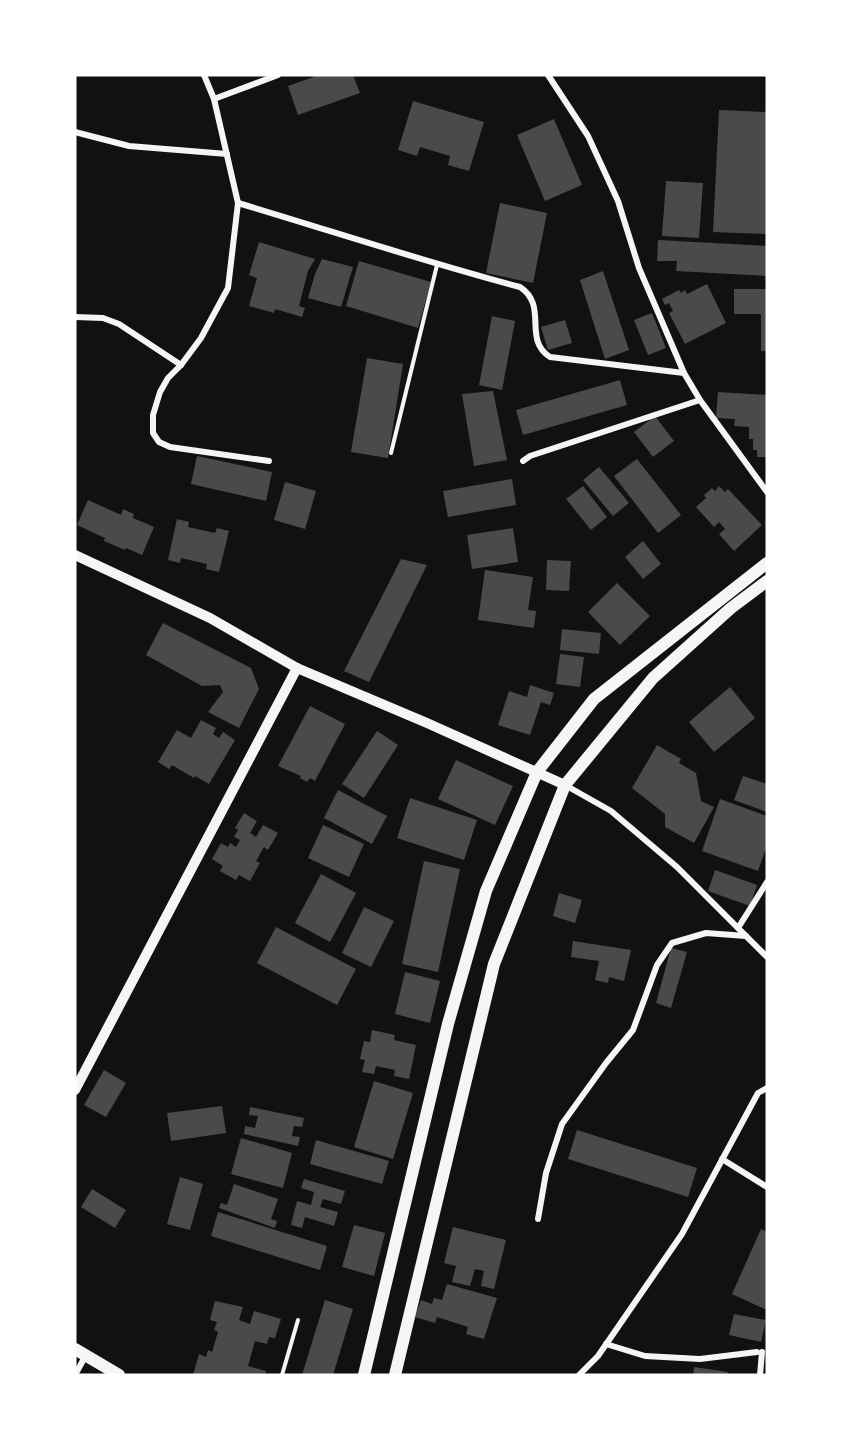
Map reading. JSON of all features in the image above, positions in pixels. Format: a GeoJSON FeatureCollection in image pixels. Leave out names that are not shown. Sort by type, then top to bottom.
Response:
{"type":"FeatureCollection","features":[{"type":"Feature","properties":{"kind":"main road"},"geometry":{"type":"LineString","coordinates":[[364,1375],[448,1024],[486,891],[537,772],[594,699],[767,563]]}},
{"type":"Feature","properties":{"kind":"main road"},"geometry":{"type":"LineString","coordinates":[[396,1375],[494,964],[565,785],[654,678],[731,608],[767,581]]}},
{"type":"Feature","properties":{"kind":"main road"},"geometry":{"type":"LineString","coordinates":[[80,1352],[119,1375]]}},
{"type":"Feature","properties":{"kind":"street"},"geometry":{"type":"LineString","coordinates":[[204,75],[214,99],[238,203],[228,288],[201,338],[168,378],[160,392],[153,415],[153,433],[159,442],[170,447],[269,461]]}},
{"type":"Feature","properties":{"kind":"street"},"geometry":{"type":"LineString","coordinates":[[214,99],[278,75]]}},
{"type":"Feature","properties":{"kind":"street"},"geometry":{"type":"LineString","coordinates":[[548,75],[588,136],[618,201],[639,268],[684,373],[700,400],[767,492]]}},
{"type":"Feature","properties":{"kind":"street"},"geometry":{"type":"LineString","coordinates":[[75,132],[129,146],[227,154]]}},
{"type":"Feature","properties":{"kind":"street"},"geometry":{"type":"LineString","coordinates":[[238,203],[437,265],[520,287],[534,301],[538,343],[542,351],[550,357],[684,373]]}},
{"type":"Feature","properties":{"kind":"street"},"geometry":{"type":"LineString","coordinates":[[75,316],[103,318],[119,324],[181,365]]}},
{"type":"Feature","properties":{"kind":"street"},"geometry":{"type":"LineString","coordinates":[[523,461],[530,456],[603,430],[700,400]]}},
{"type":"Feature","properties":{"kind":"street"},"geometry":{"type":"LineString","coordinates":[[75,555],[210,618],[297,668],[537,772],[611,811],[677,867],[767,957]]}},
{"type":"Feature","properties":{"kind":"street"},"geometry":{"type":"LineString","coordinates":[[75,1090],[297,668]]}},
{"type":"Feature","properties":{"kind":"street"},"geometry":{"type":"LineString","coordinates":[[738,928],[767,882]]}},
{"type":"Feature","properties":{"kind":"street"},"geometry":{"type":"LineString","coordinates":[[538,1219],[546,1173],[562,1124],[633,1030],[657,965],[672,943],[706,933],[746,936]]}},
{"type":"Feature","properties":{"kind":"street"},"geometry":{"type":"LineString","coordinates":[[579,1375],[598,1356],[682,1234],[758,1093],[767,1088]]}},
{"type":"Feature","properties":{"kind":"street"},"geometry":{"type":"LineString","coordinates":[[723,1159],[767,1187]]}},
{"type":"Feature","properties":{"kind":"street"},"geometry":{"type":"LineString","coordinates":[[606,1344],[645,1356],[656,1357],[700,1359],[760,1352],[760,1375]]}},
{"type":"Feature","properties":{"kind":"street"},"geometry":{"type":"LineString","coordinates":[[75,1375],[80,1352]]}},
{"type":"Feature","properties":{"kind":"lane"},"geometry":{"type":"LineString","coordinates":[[391,453],[437,265]]}},
{"type":"Feature","properties":{"kind":"lane"},"geometry":{"type":"LineString","coordinates":[[282,1375],[298,1320]]}},
{"type":"Feature","properties":{"kind":"building"},"geometry":{"type":"Polygon","coordinates":[[[319,75],[353,75],[360,93],[298,115],[288,86],[319,75]]]}},
{"type":"Feature","properties":{"kind":"building"},"geometry":{"type":"Polygon","coordinates":[[[413,101],[484,122],[469,171],[448,165],[450,156],[420,147],[417,156],[398,150],[413,101]]]}},
{"type":"Feature","properties":{"kind":"building"},"geometry":{"type":"Polygon","coordinates":[[[719,110],[767,112],[767,234],[713,232],[719,110]]]}},
{"type":"Feature","properties":{"kind":"building"},"geometry":{"type":"Polygon","coordinates":[[[554,119],[582,185],[545,201],[517,135],[554,119]]]}},
{"type":"Feature","properties":{"kind":"building"},"geometry":{"type":"Polygon","coordinates":[[[666,181],[703,183],[699,238],[662,236],[666,181]]]}},
{"type":"Feature","properties":{"kind":"building"},"geometry":{"type":"Polygon","coordinates":[[[500,203],[547,213],[533,283],[486,273],[500,203]]]}},
{"type":"Feature","properties":{"kind":"building"},"geometry":{"type":"Polygon","coordinates":[[[658,240],[767,246],[767,276],[676,271],[677,261],[657,261],[658,240]]]}},
{"type":"Feature","properties":{"kind":"building"},"geometry":{"type":"Polygon","coordinates":[[[259,242],[315,259],[308,271],[299,306],[305,308],[302,317],[275,309],[274,313],[249,306],[257,278],[249,275],[259,242]]]}},
{"type":"Feature","properties":{"kind":"building"},"geometry":{"type":"Polygon","coordinates":[[[322,259],[353,267],[341,307],[308,298],[322,259]]]}},
{"type":"Feature","properties":{"kind":"building"},"geometry":{"type":"Polygon","coordinates":[[[359,261],[431,282],[418,328],[346,306],[359,261]]]}},
{"type":"Feature","properties":{"kind":"building"},"geometry":{"type":"Polygon","coordinates":[[[603,271],[629,350],[605,359],[580,280],[603,271]]]}},
{"type":"Feature","properties":{"kind":"building"},"geometry":{"type":"Polygon","coordinates":[[[707,284],[726,323],[685,344],[669,313],[673,311],[669,303],[665,305],[662,299],[679,290],[681,293],[685,290],[687,294],[707,284]]]}},
{"type":"Feature","properties":{"kind":"building"},"geometry":{"type":"Polygon","coordinates":[[[734,289],[767,289],[767,351],[761,351],[761,314],[734,314],[734,289]]]}},
{"type":"Feature","properties":{"kind":"building"},"geometry":{"type":"Polygon","coordinates":[[[652,313],[666,348],[648,355],[634,320],[652,313]]]}},
{"type":"Feature","properties":{"kind":"building"},"geometry":{"type":"Polygon","coordinates":[[[492,316],[515,321],[502,390],[479,385],[492,316]]]}},
{"type":"Feature","properties":{"kind":"building"},"geometry":{"type":"Polygon","coordinates":[[[565,320],[572,343],[548,350],[541,327],[565,320]]]}},
{"type":"Feature","properties":{"kind":"building"},"geometry":{"type":"Polygon","coordinates":[[[367,358],[403,364],[388,458],[351,452],[367,358]]]}},
{"type":"Feature","properties":{"kind":"building"},"geometry":{"type":"Polygon","coordinates":[[[620,380],[627,405],[523,435],[516,410],[620,380]]]}},
{"type":"Feature","properties":{"kind":"building"},"geometry":{"type":"Polygon","coordinates":[[[493,391],[507,460],[474,466],[462,394],[493,391]]]}},
{"type":"Feature","properties":{"kind":"building"},"geometry":{"type":"Polygon","coordinates":[[[718,392],[767,395],[767,457],[757,457],[757,450],[753,450],[753,439],[749,439],[749,427],[734,426],[735,419],[716,418],[718,392]]]}},
{"type":"Feature","properties":{"kind":"building"},"geometry":{"type":"Polygon","coordinates":[[[655,416],[674,441],[653,457],[634,432],[655,416]]]}},
{"type":"Feature","properties":{"kind":"building"},"geometry":{"type":"Polygon","coordinates":[[[197,456],[272,472],[266,501],[191,484],[197,456]]]}},
{"type":"Feature","properties":{"kind":"building"},"geometry":{"type":"Polygon","coordinates":[[[637,459],[681,515],[658,533],[614,476],[637,459]]]}},
{"type":"Feature","properties":{"kind":"building"},"geometry":{"type":"Polygon","coordinates":[[[599,467],[629,503],[613,516],[583,480],[599,467]]]}},
{"type":"Feature","properties":{"kind":"building"},"geometry":{"type":"Polygon","coordinates":[[[512,479],[516,505],[448,517],[443,491],[512,479]]]}},
{"type":"Feature","properties":{"kind":"building"},"geometry":{"type":"Polygon","coordinates":[[[285,482],[316,491],[305,529],[274,520],[285,482]]]}},
{"type":"Feature","properties":{"kind":"building"},"geometry":{"type":"Polygon","coordinates":[[[583,486],[607,517],[591,530],[566,499],[583,486]]]}},
{"type":"Feature","properties":{"kind":"building"},"geometry":{"type":"Polygon","coordinates":[[[719,486],[725,492],[728,489],[762,525],[734,551],[719,534],[725,529],[719,522],[714,527],[696,507],[706,498],[704,495],[712,488],[715,491],[719,486]]]}},
{"type":"Feature","properties":{"kind":"building"},"geometry":{"type":"Polygon","coordinates":[[[88,500],[121,515],[123,509],[134,514],[133,518],[154,527],[142,555],[104,541],[105,538],[77,525],[88,500]]]}},
{"type":"Feature","properties":{"kind":"building"},"geometry":{"type":"Polygon","coordinates":[[[177,519],[189,522],[188,527],[215,533],[217,528],[229,531],[219,572],[206,569],[207,564],[181,558],[180,563],[168,560],[177,519]]]}},
{"type":"Feature","properties":{"kind":"building"},"geometry":{"type":"Polygon","coordinates":[[[513,528],[518,562],[472,569],[467,535],[513,528]]]}},
{"type":"Feature","properties":{"kind":"building"},"geometry":{"type":"Polygon","coordinates":[[[643,541],[661,564],[643,579],[625,557],[643,541]]]}},
{"type":"Feature","properties":{"kind":"building"},"geometry":{"type":"Polygon","coordinates":[[[401,559],[427,565],[369,682],[344,671],[401,559]]]}},
{"type":"Feature","properties":{"kind":"building"},"geometry":{"type":"Polygon","coordinates":[[[547,560],[571,561],[569,591],[546,590],[547,560]]]}},
{"type":"Feature","properties":{"kind":"building"},"geometry":{"type":"Polygon","coordinates":[[[485,570],[533,577],[528,610],[536,611],[534,628],[478,620],[485,570]]]}},
{"type":"Feature","properties":{"kind":"building"},"geometry":{"type":"Polygon","coordinates":[[[617,583],[650,616],[620,645],[588,612],[617,583]]]}},
{"type":"Feature","properties":{"kind":"building"},"geometry":{"type":"Polygon","coordinates":[[[163,623],[251,668],[259,689],[239,728],[208,712],[223,692],[220,685],[202,686],[146,655],[163,623]]]}},
{"type":"Feature","properties":{"kind":"building"},"geometry":{"type":"Polygon","coordinates":[[[562,629],[601,633],[599,654],[560,650],[562,629]]]}},
{"type":"Feature","properties":{"kind":"building"},"geometry":{"type":"Polygon","coordinates":[[[560,654],[584,657],[580,687],[556,684],[560,654]]]}},
{"type":"Feature","properties":{"kind":"building"},"geometry":{"type":"Polygon","coordinates":[[[530,685],[554,693],[550,705],[541,702],[530,735],[498,725],[509,691],[527,697],[530,685]]]}},
{"type":"Feature","properties":{"kind":"building"},"geometry":{"type":"Polygon","coordinates":[[[730,687],[755,718],[714,752],[689,722],[730,687]]]}},
{"type":"Feature","properties":{"kind":"building"},"geometry":{"type":"Polygon","coordinates":[[[310,706],[345,724],[315,781],[310,778],[307,782],[300,778],[301,776],[278,766],[310,706]]]}},
{"type":"Feature","properties":{"kind":"building"},"geometry":{"type":"Polygon","coordinates":[[[201,720],[216,728],[213,734],[219,738],[223,732],[235,740],[209,784],[172,765],[169,769],[158,762],[177,730],[191,738],[201,720]]]}},
{"type":"Feature","properties":{"kind":"building"},"geometry":{"type":"Polygon","coordinates":[[[377,731],[398,745],[364,798],[342,784],[377,731]]]}},
{"type":"Feature","properties":{"kind":"building"},"geometry":{"type":"Polygon","coordinates":[[[657,745],[681,759],[679,763],[696,773],[701,801],[714,807],[694,843],[665,827],[665,814],[632,788],[657,745]]]}},
{"type":"Feature","properties":{"kind":"building"},"geometry":{"type":"Polygon","coordinates":[[[456,760],[513,786],[495,825],[438,799],[456,760]]]}},
{"type":"Feature","properties":{"kind":"building"},"geometry":{"type":"Polygon","coordinates":[[[743,776],[767,784],[767,812],[734,800],[743,776]]]}},
{"type":"Feature","properties":{"kind":"building"},"geometry":{"type":"Polygon","coordinates":[[[338,790],[387,816],[372,844],[324,818],[338,790]]]}},
{"type":"Feature","properties":{"kind":"building"},"geometry":{"type":"Polygon","coordinates":[[[410,798],[477,820],[464,860],[397,838],[410,798]]]}},
{"type":"Feature","properties":{"kind":"building"},"geometry":{"type":"Polygon","coordinates":[[[720,799],[767,816],[767,845],[758,871],[702,851],[720,799]]]}},
{"type":"Feature","properties":{"kind":"building"},"geometry":{"type":"Polygon","coordinates":[[[244,813],[257,821],[250,833],[256,837],[263,825],[278,833],[268,850],[264,847],[256,861],[260,863],[250,881],[239,875],[236,880],[220,871],[223,866],[212,859],[221,843],[228,847],[230,843],[236,847],[240,840],[234,837],[238,830],[235,828],[244,813]]]}},
{"type":"Feature","properties":{"kind":"building"},"geometry":{"type":"Polygon","coordinates":[[[323,825],[364,844],[349,877],[308,858],[323,825]]]}},
{"type":"Feature","properties":{"kind":"building"},"geometry":{"type":"Polygon","coordinates":[[[424,861],[460,869],[438,972],[402,964],[424,861]]]}},
{"type":"Feature","properties":{"kind":"building"},"geometry":{"type":"Polygon","coordinates":[[[715,870],[757,885],[750,906],[708,891],[715,870]]]}},
{"type":"Feature","properties":{"kind":"building"},"geometry":{"type":"Polygon","coordinates":[[[321,874],[356,893],[330,942],[295,923],[321,874]]]}},
{"type":"Feature","properties":{"kind":"building"},"geometry":{"type":"Polygon","coordinates":[[[559,893],[582,900],[575,923],[553,916],[559,893]]]}},
{"type":"Feature","properties":{"kind":"building"},"geometry":{"type":"Polygon","coordinates":[[[364,907],[394,921],[371,967],[342,953],[364,907]]]}},
{"type":"Feature","properties":{"kind":"building"},"geometry":{"type":"Polygon","coordinates":[[[276,927],[356,969],[337,1005],[257,963],[276,927]]]}},
{"type":"Feature","properties":{"kind":"building"},"geometry":{"type":"Polygon","coordinates":[[[573,941],[631,950],[624,981],[609,977],[608,983],[595,980],[599,961],[571,957],[573,941]]]}},
{"type":"Feature","properties":{"kind":"building"},"geometry":{"type":"Polygon","coordinates":[[[671,948],[687,952],[671,1008],[656,1003],[671,948]]]}},
{"type":"Feature","properties":{"kind":"building"},"geometry":{"type":"Polygon","coordinates":[[[405,972],[440,981],[430,1023],[395,1014],[405,972]]]}},
{"type":"Feature","properties":{"kind":"building"},"geometry":{"type":"Polygon","coordinates":[[[372,1030],[395,1035],[394,1040],[416,1045],[409,1079],[394,1076],[395,1070],[376,1066],[374,1074],[362,1072],[365,1060],[360,1059],[364,1041],[370,1042],[372,1030]]]}},
{"type":"Feature","properties":{"kind":"building"},"geometry":{"type":"Polygon","coordinates":[[[104,1070],[126,1083],[106,1117],[84,1105],[104,1070]]]}},
{"type":"Feature","properties":{"kind":"building"},"geometry":{"type":"Polygon","coordinates":[[[374,1081],[413,1093],[393,1159],[354,1147],[374,1081]]]}},
{"type":"Feature","properties":{"kind":"building"},"geometry":{"type":"Polygon","coordinates":[[[222,1106],[226,1133],[171,1141],[167,1113],[222,1106]]]}},
{"type":"Feature","properties":{"kind":"building"},"geometry":{"type":"Polygon","coordinates":[[[250,1107],[304,1118],[302,1127],[294,1126],[292,1136],[300,1137],[298,1146],[244,1134],[245,1126],[255,1128],[258,1116],[249,1115],[250,1107]]]}},
{"type":"Feature","properties":{"kind":"building"},"geometry":{"type":"Polygon","coordinates":[[[577,1130],[697,1168],[688,1197],[568,1159],[577,1130]]]}},
{"type":"Feature","properties":{"kind":"building"},"geometry":{"type":"Polygon","coordinates":[[[241,1138],[292,1153],[283,1188],[231,1174],[241,1138]]]}},
{"type":"Feature","properties":{"kind":"building"},"geometry":{"type":"Polygon","coordinates":[[[316,1140],[389,1161],[382,1184],[310,1164],[316,1140]]]}},
{"type":"Feature","properties":{"kind":"building"},"geometry":{"type":"Polygon","coordinates":[[[180,1177],[203,1184],[190,1230],[167,1224],[180,1177]]]}},
{"type":"Feature","properties":{"kind":"building"},"geometry":{"type":"Polygon","coordinates":[[[304,1179],[345,1191],[341,1204],[323,1199],[320,1207],[338,1212],[334,1226],[305,1217],[302,1228],[291,1225],[297,1201],[311,1205],[314,1192],[301,1188],[304,1179]]]}},
{"type":"Feature","properties":{"kind":"building"},"geometry":{"type":"Polygon","coordinates":[[[234,1184],[278,1199],[271,1219],[277,1221],[275,1228],[219,1208],[221,1203],[227,1205],[234,1184]]]}},
{"type":"Feature","properties":{"kind":"building"},"geometry":{"type":"Polygon","coordinates":[[[92,1189],[126,1210],[115,1228],[81,1207],[92,1189]]]}},
{"type":"Feature","properties":{"kind":"building"},"geometry":{"type":"Polygon","coordinates":[[[218,1212],[327,1246],[320,1270],[211,1236],[218,1212]]]}},
{"type":"Feature","properties":{"kind":"building"},"geometry":{"type":"Polygon","coordinates":[[[354,1225],[385,1233],[374,1276],[342,1267],[354,1225]]]}},
{"type":"Feature","properties":{"kind":"building"},"geometry":{"type":"Polygon","coordinates":[[[453,1227],[506,1240],[494,1289],[481,1286],[484,1271],[475,1269],[470,1286],[452,1282],[456,1266],[444,1263],[453,1227]]]}},
{"type":"Feature","properties":{"kind":"building"},"geometry":{"type":"Polygon","coordinates":[[[761,1229],[767,1232],[767,1310],[732,1294],[761,1229]]]}},
{"type":"Feature","properties":{"kind":"building"},"geometry":{"type":"Polygon","coordinates":[[[447,1284],[497,1298],[484,1339],[466,1334],[468,1327],[437,1317],[435,1323],[415,1317],[421,1300],[432,1304],[434,1298],[442,1300],[447,1284]]]}},
{"type":"Feature","properties":{"kind":"building"},"geometry":{"type":"Polygon","coordinates":[[[325,1300],[353,1309],[333,1375],[302,1375],[325,1300]]]}},
{"type":"Feature","properties":{"kind":"building"},"geometry":{"type":"Polygon","coordinates":[[[215,1301],[243,1307],[239,1320],[250,1324],[254,1311],[281,1319],[275,1338],[269,1337],[267,1344],[255,1341],[248,1366],[266,1371],[265,1375],[193,1375],[199,1354],[206,1357],[208,1350],[212,1352],[218,1332],[214,1330],[217,1322],[210,1320],[215,1301]]]}},
{"type":"Feature","properties":{"kind":"building"},"geometry":{"type":"Polygon","coordinates":[[[734,1314],[766,1320],[761,1342],[729,1335],[734,1314]]]}},
{"type":"Feature","properties":{"kind":"building"},"geometry":{"type":"Polygon","coordinates":[[[694,1367],[728,1372],[727,1375],[693,1375],[694,1367]]]}}]}
